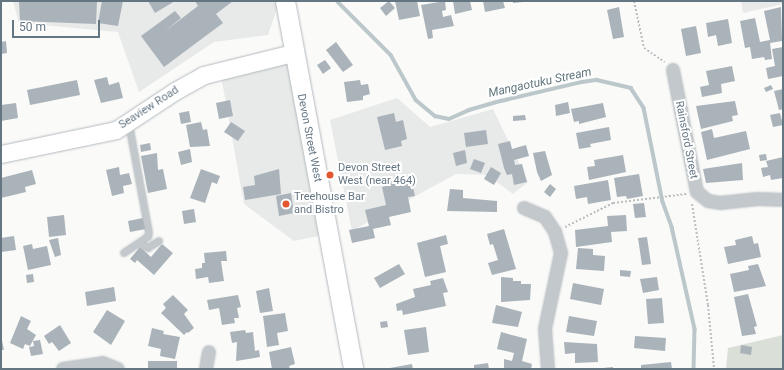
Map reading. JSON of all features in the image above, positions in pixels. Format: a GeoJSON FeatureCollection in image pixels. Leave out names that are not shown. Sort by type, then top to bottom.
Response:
{"type":"FeatureCollection","features":[{"type":"Feature","properties":{"kind":"main road","name":"Devon Street West"},"geometry":{"type":"LineString","coordinates":[[285,1],[353,369]]}},
{"type":"Feature","properties":{"kind":"street","name":"Seaview Road"},"geometry":{"type":"LineString","coordinates":[[1,154],[100,134],[129,123],[175,91],[204,75],[225,68],[294,53]]}},
{"type":"Feature","properties":{"kind":"street","name":"Rainsford Street"},"geometry":{"type":"LineString","coordinates":[[673,70],[694,193],[708,201],[720,203],[758,198],[783,200]]}},
{"type":"Feature","properties":{"kind":"street"},"geometry":{"type":"LineString","coordinates":[[524,208],[545,217],[554,232],[561,253],[545,329],[548,369]]}},
{"type":"Feature","properties":{"kind":"street"},"geometry":{"type":"LineString","coordinates":[[206,369],[208,352]]}},
{"type":"Feature","properties":{"kind":"street"},"geometry":{"type":"LineString","coordinates":[[63,369],[103,363],[118,369]]}},
{"type":"Feature","properties":{"kind":"lane"},"geometry":{"type":"LineString","coordinates":[[124,253],[148,237],[149,227],[129,123]]}},
{"type":"Feature","properties":{"kind":"lane"},"geometry":{"type":"LineString","coordinates":[[138,244],[148,248],[159,240]]}},
{"type":"Feature","properties":{"kind":"path"},"geometry":{"type":"LineString","coordinates":[[634,1],[644,48],[673,70]]}},
{"type":"Feature","properties":{"kind":"path"},"geometry":{"type":"LineString","coordinates":[[554,232],[613,203],[694,193],[708,305],[714,369]]}},
{"type":"Feature","properties":{"kind":"shaded area"},"geometry":{"type":"Polygon","coordinates":[[[13,1],[279,1],[279,3],[268,35],[214,42],[139,92],[118,32],[19,23],[13,1]]]}},
{"type":"Feature","properties":{"kind":"shaded area"},"geometry":{"type":"Polygon","coordinates":[[[741,1],[783,1],[783,4],[743,13],[741,1]]]}},
{"type":"Feature","properties":{"kind":"shaded area"},"geometry":{"type":"Polygon","coordinates":[[[291,60],[323,235],[294,241],[244,204],[220,70],[291,60]]]}},
{"type":"Feature","properties":{"kind":"shaded area"},"geometry":{"type":"Polygon","coordinates":[[[397,98],[430,127],[493,109],[528,182],[513,194],[487,175],[456,174],[352,231],[330,120],[397,98]]]}},
{"type":"Feature","properties":{"kind":"shaded area"},"geometry":{"type":"Polygon","coordinates":[[[783,335],[783,369],[726,369],[728,348],[783,335]]]}},
{"type":"Feature","properties":{"kind":"building"},"geometry":{"type":"Polygon","coordinates":[[[19,1],[97,1],[96,24],[20,21],[19,1]]]}},
{"type":"Feature","properties":{"kind":"building"},"geometry":{"type":"Polygon","coordinates":[[[102,1],[123,1],[118,26],[98,23],[102,1]]]}},
{"type":"Feature","properties":{"kind":"building"},"geometry":{"type":"Polygon","coordinates":[[[148,1],[175,1],[155,13],[148,1]]]}},
{"type":"Feature","properties":{"kind":"building"},"geometry":{"type":"Polygon","coordinates":[[[195,1],[233,1],[216,14],[223,23],[164,67],[141,36],[175,11],[181,18],[164,32],[198,6],[195,1]]]}},
{"type":"Feature","properties":{"kind":"building"},"geometry":{"type":"Polygon","coordinates":[[[389,1],[395,8],[386,16],[380,8],[389,1]]]}},
{"type":"Feature","properties":{"kind":"building"},"geometry":{"type":"Polygon","coordinates":[[[395,1],[417,1],[420,16],[399,20],[395,1]]]}},
{"type":"Feature","properties":{"kind":"building"},"geometry":{"type":"Polygon","coordinates":[[[445,1],[446,10],[442,11],[443,17],[451,15],[454,26],[432,30],[433,38],[428,39],[421,5],[445,1]]]}},
{"type":"Feature","properties":{"kind":"building"},"geometry":{"type":"Polygon","coordinates":[[[453,1],[470,1],[472,10],[455,14],[453,1]]]}},
{"type":"Feature","properties":{"kind":"building"},"geometry":{"type":"Polygon","coordinates":[[[483,1],[503,1],[505,8],[485,12],[483,1]]]}},
{"type":"Feature","properties":{"kind":"building"},"geometry":{"type":"Polygon","coordinates":[[[513,1],[523,1],[523,2],[513,3],[513,1]]]}},
{"type":"Feature","properties":{"kind":"building"},"geometry":{"type":"Polygon","coordinates":[[[619,7],[624,37],[613,39],[607,10],[619,7]]]}},
{"type":"Feature","properties":{"kind":"building"},"geometry":{"type":"Polygon","coordinates":[[[781,7],[782,41],[770,43],[772,59],[765,60],[764,57],[752,59],[750,47],[745,48],[740,21],[755,18],[760,42],[770,40],[764,11],[781,7]]]}},
{"type":"Feature","properties":{"kind":"building"},"geometry":{"type":"Polygon","coordinates":[[[728,19],[732,43],[718,46],[716,35],[708,37],[706,23],[728,19]]]}},
{"type":"Feature","properties":{"kind":"building"},"geometry":{"type":"Polygon","coordinates":[[[696,26],[701,53],[686,56],[681,29],[696,26]]]}},
{"type":"Feature","properties":{"kind":"building"},"geometry":{"type":"Polygon","coordinates":[[[6,41],[7,53],[1,54],[1,42],[6,41]]]}},
{"type":"Feature","properties":{"kind":"building"},"geometry":{"type":"Polygon","coordinates":[[[336,42],[353,65],[343,72],[326,50],[336,42]]]}},
{"type":"Feature","properties":{"kind":"building"},"geometry":{"type":"Polygon","coordinates":[[[783,47],[783,76],[768,79],[766,68],[775,66],[772,49],[783,47]]]}},
{"type":"Feature","properties":{"kind":"building"},"geometry":{"type":"Polygon","coordinates":[[[325,60],[331,68],[323,74],[317,65],[325,60]]]}},
{"type":"Feature","properties":{"kind":"building"},"geometry":{"type":"Polygon","coordinates":[[[732,66],[735,81],[721,84],[722,93],[702,97],[700,87],[709,85],[706,71],[732,66]]]}},
{"type":"Feature","properties":{"kind":"building"},"geometry":{"type":"Polygon","coordinates":[[[107,77],[109,85],[119,82],[123,98],[101,103],[94,80],[107,77]]]}},
{"type":"Feature","properties":{"kind":"building"},"geometry":{"type":"Polygon","coordinates":[[[77,80],[80,95],[30,105],[27,90],[77,80]]]}},
{"type":"Feature","properties":{"kind":"building"},"geometry":{"type":"Polygon","coordinates":[[[360,80],[361,85],[368,84],[370,94],[363,96],[363,100],[347,102],[344,82],[360,80]]]}},
{"type":"Feature","properties":{"kind":"building"},"geometry":{"type":"Polygon","coordinates":[[[771,85],[773,89],[766,92],[764,88],[771,85]]]}},
{"type":"Feature","properties":{"kind":"building"},"geometry":{"type":"Polygon","coordinates":[[[783,89],[783,109],[779,110],[774,91],[783,89]]]}},
{"type":"Feature","properties":{"kind":"building"},"geometry":{"type":"Polygon","coordinates":[[[230,100],[233,116],[219,119],[216,103],[230,100]]]}},
{"type":"Feature","properties":{"kind":"building"},"geometry":{"type":"Polygon","coordinates":[[[735,101],[738,115],[732,116],[733,121],[701,129],[696,106],[735,101]]]}},
{"type":"Feature","properties":{"kind":"building"},"geometry":{"type":"Polygon","coordinates":[[[568,102],[570,113],[556,116],[555,105],[568,102]]]}},
{"type":"Feature","properties":{"kind":"building"},"geometry":{"type":"Polygon","coordinates":[[[16,103],[18,118],[1,121],[1,105],[16,103]]]}},
{"type":"Feature","properties":{"kind":"building"},"geometry":{"type":"Polygon","coordinates":[[[603,103],[606,117],[579,124],[579,121],[574,122],[571,109],[603,103]]]}},
{"type":"Feature","properties":{"kind":"building"},"geometry":{"type":"Polygon","coordinates":[[[189,111],[191,122],[181,124],[179,113],[189,111]]]}},
{"type":"Feature","properties":{"kind":"building"},"geometry":{"type":"Polygon","coordinates":[[[394,113],[396,122],[403,120],[407,139],[401,141],[402,146],[385,150],[377,117],[394,113]]]}},
{"type":"Feature","properties":{"kind":"building"},"geometry":{"type":"Polygon","coordinates":[[[780,113],[783,125],[773,127],[770,115],[780,113]]]}},
{"type":"Feature","properties":{"kind":"building"},"geometry":{"type":"Polygon","coordinates":[[[525,115],[526,120],[513,121],[513,116],[525,115]]]}},
{"type":"Feature","properties":{"kind":"building"},"geometry":{"type":"Polygon","coordinates":[[[201,122],[203,130],[207,129],[210,146],[190,147],[186,125],[201,122]]]}},
{"type":"Feature","properties":{"kind":"building"},"geometry":{"type":"Polygon","coordinates":[[[231,122],[245,131],[238,141],[224,132],[231,122]]]}},
{"type":"Feature","properties":{"kind":"building"},"geometry":{"type":"Polygon","coordinates":[[[609,127],[611,140],[590,144],[591,147],[579,149],[576,133],[609,127]]]}},
{"type":"Feature","properties":{"kind":"building"},"geometry":{"type":"Polygon","coordinates":[[[712,129],[714,138],[746,131],[750,149],[707,160],[701,132],[712,129]]]}},
{"type":"Feature","properties":{"kind":"building"},"geometry":{"type":"Polygon","coordinates":[[[486,130],[488,144],[466,147],[464,133],[486,130]]]}},
{"type":"Feature","properties":{"kind":"building"},"geometry":{"type":"Polygon","coordinates":[[[510,141],[512,149],[526,145],[529,156],[514,160],[515,165],[522,164],[527,182],[514,185],[512,174],[507,175],[504,168],[498,144],[510,141]]]}},
{"type":"Feature","properties":{"kind":"building"},"geometry":{"type":"Polygon","coordinates":[[[150,143],[151,150],[141,152],[140,145],[150,143]]]}},
{"type":"Feature","properties":{"kind":"building"},"geometry":{"type":"Polygon","coordinates":[[[190,149],[192,162],[181,165],[178,152],[190,149]]]}},
{"type":"Feature","properties":{"kind":"building"},"geometry":{"type":"Polygon","coordinates":[[[465,150],[467,163],[456,166],[453,153],[465,150]]]}},
{"type":"Feature","properties":{"kind":"building"},"geometry":{"type":"Polygon","coordinates":[[[545,151],[552,175],[541,181],[537,172],[533,153],[545,151]]]}},
{"type":"Feature","properties":{"kind":"building"},"geometry":{"type":"Polygon","coordinates":[[[157,153],[158,170],[163,169],[167,189],[148,193],[141,156],[157,153]]]}},
{"type":"Feature","properties":{"kind":"building"},"geometry":{"type":"Polygon","coordinates":[[[766,154],[767,160],[760,161],[759,155],[766,154]]]}},
{"type":"Feature","properties":{"kind":"building"},"geometry":{"type":"Polygon","coordinates":[[[623,155],[626,172],[589,180],[587,167],[595,166],[594,160],[623,155]]]}},
{"type":"Feature","properties":{"kind":"building"},"geometry":{"type":"Polygon","coordinates":[[[783,157],[783,178],[771,180],[770,175],[763,177],[761,168],[768,167],[766,161],[783,157]]]}},
{"type":"Feature","properties":{"kind":"building"},"geometry":{"type":"Polygon","coordinates":[[[474,159],[485,163],[481,173],[470,169],[474,159]]]}},
{"type":"Feature","properties":{"kind":"building"},"geometry":{"type":"Polygon","coordinates":[[[742,163],[743,180],[706,183],[703,169],[742,163]]]}},
{"type":"Feature","properties":{"kind":"building"},"geometry":{"type":"Polygon","coordinates":[[[119,167],[120,175],[129,173],[132,184],[123,186],[124,193],[112,196],[106,170],[119,167]]]}},
{"type":"Feature","properties":{"kind":"building"},"geometry":{"type":"Polygon","coordinates":[[[491,167],[501,173],[494,185],[484,179],[491,167]]]}},
{"type":"Feature","properties":{"kind":"building"},"geometry":{"type":"Polygon","coordinates":[[[201,169],[220,176],[217,184],[212,182],[205,203],[190,198],[201,169]]]}},
{"type":"Feature","properties":{"kind":"building"},"geometry":{"type":"Polygon","coordinates":[[[279,169],[281,194],[245,200],[243,187],[255,185],[254,176],[279,169]]]}},
{"type":"Feature","properties":{"kind":"building"},"geometry":{"type":"Polygon","coordinates":[[[32,170],[36,184],[25,187],[26,192],[1,198],[1,178],[32,170]]]}},
{"type":"Feature","properties":{"kind":"building"},"geometry":{"type":"Polygon","coordinates":[[[639,174],[643,196],[627,199],[626,196],[617,197],[614,178],[639,174]]]}},
{"type":"Feature","properties":{"kind":"building"},"geometry":{"type":"Polygon","coordinates":[[[401,179],[402,182],[411,180],[415,196],[408,197],[411,212],[389,217],[391,225],[373,229],[375,238],[352,243],[349,230],[369,226],[365,210],[386,205],[382,187],[390,185],[390,181],[401,179]]]}},
{"type":"Feature","properties":{"kind":"building"},"geometry":{"type":"Polygon","coordinates":[[[608,180],[611,200],[588,204],[587,197],[576,199],[574,186],[608,180]]]}},
{"type":"Feature","properties":{"kind":"building"},"geometry":{"type":"Polygon","coordinates":[[[550,184],[556,189],[550,197],[544,192],[550,184]]]}},
{"type":"Feature","properties":{"kind":"building"},"geometry":{"type":"Polygon","coordinates":[[[450,189],[463,190],[463,198],[497,201],[497,212],[447,211],[450,189]]]}},
{"type":"Feature","properties":{"kind":"building"},"geometry":{"type":"Polygon","coordinates":[[[291,193],[294,213],[279,216],[276,196],[291,193]]]}},
{"type":"Feature","properties":{"kind":"building"},"geometry":{"type":"Polygon","coordinates":[[[644,203],[646,217],[635,218],[633,204],[644,203]]]}},
{"type":"Feature","properties":{"kind":"building"},"geometry":{"type":"Polygon","coordinates":[[[194,209],[196,222],[184,224],[182,211],[194,209]]]}},
{"type":"Feature","properties":{"kind":"building"},"geometry":{"type":"Polygon","coordinates":[[[64,215],[66,235],[49,237],[47,217],[64,215]]]}},
{"type":"Feature","properties":{"kind":"building"},"geometry":{"type":"Polygon","coordinates":[[[626,215],[627,231],[611,232],[612,242],[576,247],[575,230],[608,226],[607,216],[626,215]]]}},
{"type":"Feature","properties":{"kind":"building"},"geometry":{"type":"Polygon","coordinates":[[[143,218],[146,229],[130,232],[128,221],[143,218]]]}},
{"type":"Feature","properties":{"kind":"building"},"geometry":{"type":"Polygon","coordinates":[[[504,229],[516,269],[492,275],[488,263],[498,260],[493,244],[490,245],[487,234],[504,229]]]}},
{"type":"Feature","properties":{"kind":"building"},"geometry":{"type":"Polygon","coordinates":[[[446,235],[448,244],[440,246],[446,272],[425,277],[417,243],[446,235]]]}},
{"type":"Feature","properties":{"kind":"building"},"geometry":{"type":"Polygon","coordinates":[[[14,236],[16,250],[1,252],[1,238],[14,236]]]}},
{"type":"Feature","properties":{"kind":"building"},"geometry":{"type":"Polygon","coordinates":[[[752,236],[754,244],[758,243],[761,257],[728,264],[724,247],[736,245],[735,240],[752,236]]]}},
{"type":"Feature","properties":{"kind":"building"},"geometry":{"type":"Polygon","coordinates":[[[647,237],[651,264],[642,265],[638,238],[647,237]]]}},
{"type":"Feature","properties":{"kind":"building"},"geometry":{"type":"Polygon","coordinates":[[[58,238],[61,255],[55,257],[49,240],[58,238]]]}},
{"type":"Feature","properties":{"kind":"building"},"geometry":{"type":"Polygon","coordinates":[[[32,244],[33,249],[47,246],[51,265],[28,270],[23,246],[32,244]]]}},
{"type":"Feature","properties":{"kind":"building"},"geometry":{"type":"Polygon","coordinates":[[[162,244],[173,253],[154,275],[137,260],[135,263],[130,259],[140,247],[151,257],[162,244]]]}},
{"type":"Feature","properties":{"kind":"building"},"geometry":{"type":"Polygon","coordinates":[[[578,248],[593,249],[593,255],[605,256],[604,271],[576,269],[578,248]]]}},
{"type":"Feature","properties":{"kind":"building"},"geometry":{"type":"Polygon","coordinates":[[[226,251],[227,261],[221,261],[224,281],[209,283],[208,277],[196,279],[195,269],[202,268],[202,263],[205,263],[204,253],[226,251]]]}},
{"type":"Feature","properties":{"kind":"building"},"geometry":{"type":"Polygon","coordinates":[[[399,264],[405,274],[380,288],[374,278],[399,264]]]}},
{"type":"Feature","properties":{"kind":"building"},"geometry":{"type":"Polygon","coordinates":[[[758,264],[766,286],[734,292],[730,274],[749,270],[748,266],[758,264]]]}},
{"type":"Feature","properties":{"kind":"building"},"geometry":{"type":"Polygon","coordinates":[[[620,270],[631,271],[630,277],[620,276],[620,270]]]}},
{"type":"Feature","properties":{"kind":"building"},"geometry":{"type":"Polygon","coordinates":[[[33,274],[34,282],[27,283],[26,275],[33,274]]]}},
{"type":"Feature","properties":{"kind":"building"},"geometry":{"type":"Polygon","coordinates":[[[501,277],[513,278],[513,281],[521,281],[521,284],[531,284],[530,300],[501,302],[501,277]]]}},
{"type":"Feature","properties":{"kind":"building"},"geometry":{"type":"Polygon","coordinates":[[[657,277],[659,290],[643,293],[640,279],[657,277]]]}},
{"type":"Feature","properties":{"kind":"building"},"geometry":{"type":"Polygon","coordinates":[[[443,278],[448,292],[443,293],[446,306],[403,315],[402,310],[397,311],[396,304],[415,297],[413,289],[431,285],[430,281],[443,278]]]}},
{"type":"Feature","properties":{"kind":"building"},"geometry":{"type":"Polygon","coordinates":[[[573,283],[604,289],[601,305],[570,299],[573,283]]]}},
{"type":"Feature","properties":{"kind":"building"},"geometry":{"type":"Polygon","coordinates":[[[114,287],[116,301],[87,306],[85,292],[114,287]]]}},
{"type":"Feature","properties":{"kind":"building"},"geometry":{"type":"Polygon","coordinates":[[[269,288],[273,311],[260,313],[256,291],[269,288]]]}},
{"type":"Feature","properties":{"kind":"building"},"geometry":{"type":"Polygon","coordinates":[[[748,294],[757,326],[754,327],[756,334],[742,336],[734,297],[748,294]]]}},
{"type":"Feature","properties":{"kind":"building"},"geometry":{"type":"Polygon","coordinates":[[[173,295],[188,310],[184,314],[194,328],[184,335],[161,313],[166,308],[163,304],[173,295]]]}},
{"type":"Feature","properties":{"kind":"building"},"geometry":{"type":"Polygon","coordinates":[[[238,295],[241,307],[237,308],[239,318],[234,318],[235,323],[222,325],[219,308],[209,310],[207,300],[238,295]]]}},
{"type":"Feature","properties":{"kind":"building"},"geometry":{"type":"Polygon","coordinates":[[[662,298],[664,323],[648,324],[646,299],[662,298]]]}},
{"type":"Feature","properties":{"kind":"building"},"geometry":{"type":"Polygon","coordinates":[[[496,305],[522,312],[518,327],[492,323],[496,305]]]}},
{"type":"Feature","properties":{"kind":"building"},"geometry":{"type":"Polygon","coordinates":[[[107,310],[125,321],[111,345],[93,332],[107,310]]]}},
{"type":"Feature","properties":{"kind":"building"},"geometry":{"type":"Polygon","coordinates":[[[285,313],[288,331],[277,333],[279,345],[267,347],[263,316],[285,313]]]}},
{"type":"Feature","properties":{"kind":"building"},"geometry":{"type":"Polygon","coordinates":[[[21,316],[31,321],[27,329],[36,335],[30,346],[25,344],[23,349],[10,343],[21,316]]]}},
{"type":"Feature","properties":{"kind":"building"},"geometry":{"type":"Polygon","coordinates":[[[569,316],[597,321],[594,336],[566,332],[569,316]]]}},
{"type":"Feature","properties":{"kind":"building"},"geometry":{"type":"Polygon","coordinates":[[[387,321],[388,327],[381,328],[380,322],[387,321]]]}},
{"type":"Feature","properties":{"kind":"building"},"geometry":{"type":"Polygon","coordinates":[[[60,325],[71,343],[59,351],[52,342],[49,344],[44,336],[60,325]]]}},
{"type":"Feature","properties":{"kind":"building"},"geometry":{"type":"Polygon","coordinates":[[[426,327],[429,352],[408,355],[404,330],[426,327]]]}},
{"type":"Feature","properties":{"kind":"building"},"geometry":{"type":"Polygon","coordinates":[[[152,328],[164,331],[163,334],[180,337],[175,359],[160,356],[161,349],[148,346],[152,328]]]}},
{"type":"Feature","properties":{"kind":"building"},"geometry":{"type":"Polygon","coordinates":[[[245,330],[246,333],[253,332],[255,351],[259,350],[260,357],[236,361],[237,342],[232,343],[230,332],[245,330]]]}},
{"type":"Feature","properties":{"kind":"building"},"geometry":{"type":"Polygon","coordinates":[[[501,332],[527,339],[522,361],[532,364],[531,369],[504,369],[504,359],[512,361],[514,353],[497,349],[501,332]]]}},
{"type":"Feature","properties":{"kind":"building"},"geometry":{"type":"Polygon","coordinates":[[[1,336],[4,350],[1,350],[1,336]]]}},
{"type":"Feature","properties":{"kind":"building"},"geometry":{"type":"Polygon","coordinates":[[[635,336],[666,338],[665,351],[634,348],[635,336]]]}},
{"type":"Feature","properties":{"kind":"building"},"geometry":{"type":"Polygon","coordinates":[[[40,340],[43,354],[31,356],[29,347],[34,346],[33,341],[40,340]]]}},
{"type":"Feature","properties":{"kind":"building"},"geometry":{"type":"Polygon","coordinates":[[[564,342],[597,344],[598,362],[575,363],[575,353],[565,354],[564,342]]]}},
{"type":"Feature","properties":{"kind":"building"},"geometry":{"type":"Polygon","coordinates":[[[741,345],[752,347],[751,355],[740,353],[741,345]]]}},
{"type":"Feature","properties":{"kind":"building"},"geometry":{"type":"Polygon","coordinates":[[[291,347],[295,364],[289,366],[290,369],[272,369],[269,352],[291,347]]]}},
{"type":"Feature","properties":{"kind":"building"},"geometry":{"type":"Polygon","coordinates":[[[148,361],[177,361],[177,369],[148,369],[148,361]]]}},
{"type":"Feature","properties":{"kind":"building"},"geometry":{"type":"Polygon","coordinates":[[[671,362],[672,369],[641,369],[641,365],[671,362]]]}},
{"type":"Feature","properties":{"kind":"building"},"geometry":{"type":"Polygon","coordinates":[[[488,363],[489,369],[474,369],[474,365],[488,363]]]}},
{"type":"Feature","properties":{"kind":"building"},"geometry":{"type":"Polygon","coordinates":[[[412,364],[413,369],[390,369],[390,368],[412,364]]]}},
{"type":"Feature","properties":{"kind":"building"},"geometry":{"type":"Polygon","coordinates":[[[613,367],[613,369],[603,369],[603,368],[613,367]]]}},
{"type":"Feature","properties":{"kind":"waterway","name":"Mangaotuku Stream"},"geometry":{"type":"LineString","coordinates":[[338,2],[391,55],[416,100],[435,116],[449,119],[469,110],[501,101],[582,82],[597,80],[631,88],[644,108],[663,202],[672,227],[695,329],[694,369]]}},
{"type":"Feature","properties":{"kind":"place","name":"Devon Street West (near 464)"},"geometry":{"type":"Point","coordinates":[330,175]}},
{"type":"Feature","properties":{"kind":"place","name":"Treehouse Bar and Bistro"},"geometry":{"type":"Point","coordinates":[286,204]}}]}
